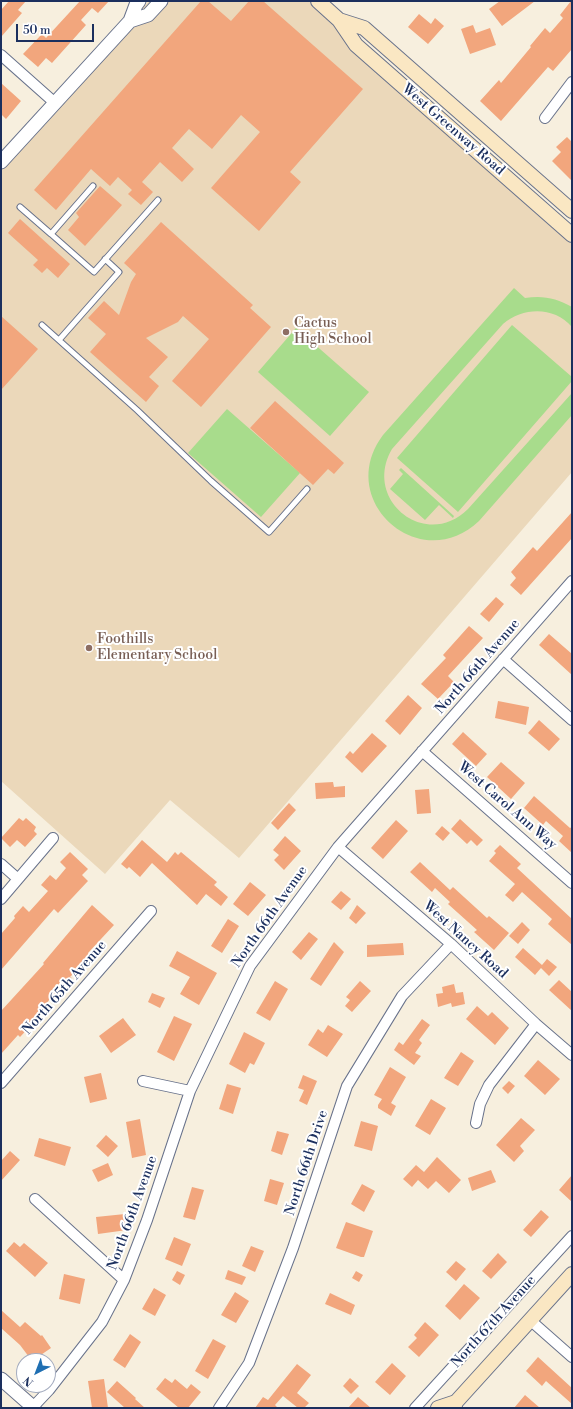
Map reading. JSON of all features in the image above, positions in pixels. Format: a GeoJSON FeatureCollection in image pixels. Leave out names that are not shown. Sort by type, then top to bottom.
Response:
{"type":"FeatureCollection","features":[{"type":"Feature","properties":{"kind":"main road","name":"West Greenway Road"},"geometry":{"type":"LineString","coordinates":[[318,1],[339,20],[356,45],[572,235]]}},
{"type":"Feature","properties":{"kind":"main road","name":"West Greenway Road"},"geometry":{"type":"LineString","coordinates":[[339,20],[364,28],[572,211]]}},
{"type":"Feature","properties":{"kind":"main road"},"geometry":{"type":"LineString","coordinates":[[514,184],[531,175]]}},
{"type":"Feature","properties":{"kind":"main road","name":"North 67th Avenue"},"geometry":{"type":"LineString","coordinates":[[438,1408],[457,1406],[530,1320],[572,1274]]}},
{"type":"Feature","properties":{"kind":"street"},"geometry":{"type":"LineString","coordinates":[[1,162],[130,21],[139,1]]}},
{"type":"Feature","properties":{"kind":"street"},"geometry":{"type":"LineString","coordinates":[[130,21],[148,15],[161,1]]}},
{"type":"Feature","properties":{"kind":"street"},"geometry":{"type":"LineString","coordinates":[[1,55],[55,103]]}},
{"type":"Feature","properties":{"kind":"street"},"geometry":{"type":"LineString","coordinates":[[545,118],[572,82]]}},
{"type":"Feature","properties":{"kind":"street","name":"North 66th Avenue"},"geometry":{"type":"LineString","coordinates":[[33,1408],[49,1390],[102,1322],[124,1280],[147,1220],[190,1091],[250,966],[338,846],[572,581]]}},
{"type":"Feature","properties":{"kind":"street"},"geometry":{"type":"LineString","coordinates":[[503,659],[572,720]]}},
{"type":"Feature","properties":{"kind":"street","name":"West Carol Ann Way"},"geometry":{"type":"LineString","coordinates":[[422,751],[572,883]]}},
{"type":"Feature","properties":{"kind":"street"},"geometry":{"type":"LineString","coordinates":[[1,898],[54,838]]}},
{"type":"Feature","properties":{"kind":"street","name":"West Nancy Road"},"geometry":{"type":"LineString","coordinates":[[338,846],[451,944],[536,1024],[572,1055]]}},
{"type":"Feature","properties":{"kind":"street"},"geometry":{"type":"LineString","coordinates":[[1,864],[18,879]]}},
{"type":"Feature","properties":{"kind":"street","name":"North 65th Avenue"},"geometry":{"type":"LineString","coordinates":[[1,1083],[151,911]]}},
{"type":"Feature","properties":{"kind":"street","name":"North 66th Drive"},"geometry":{"type":"LineString","coordinates":[[219,1408],[249,1363],[293,1248],[347,1086],[402,996],[451,944]]}},
{"type":"Feature","properties":{"kind":"street"},"geometry":{"type":"LineString","coordinates":[[476,1123],[480,1104],[489,1085],[536,1024]]}},
{"type":"Feature","properties":{"kind":"street"},"geometry":{"type":"LineString","coordinates":[[143,1081],[190,1091]]}},
{"type":"Feature","properties":{"kind":"street"},"geometry":{"type":"LineString","coordinates":[[35,1199],[124,1280]]}},
{"type":"Feature","properties":{"kind":"street","name":"North 67th Avenue"},"geometry":{"type":"LineString","coordinates":[[416,1408],[572,1236]]}},
{"type":"Feature","properties":{"kind":"street"},"geometry":{"type":"LineString","coordinates":[[530,1320],[572,1357]]}},
{"type":"Feature","properties":{"kind":"street"},"geometry":{"type":"LineString","coordinates":[[1,1378],[33,1408]]}},
{"type":"Feature","properties":{"kind":"lane"},"geometry":{"type":"LineString","coordinates":[[51,234],[93,186]]}},
{"type":"Feature","properties":{"kind":"lane"},"geometry":{"type":"LineString","coordinates":[[20,207],[94,272],[158,200]]}},
{"type":"Feature","properties":{"kind":"lane"},"geometry":{"type":"LineString","coordinates":[[59,340],[119,272],[105,259]]}},
{"type":"Feature","properties":{"kind":"lane"},"geometry":{"type":"LineString","coordinates":[[42,325],[137,410],[211,481],[269,532],[307,489]]}},
{"type":"Feature","properties":{"kind":"shaded area","name":"Cactus High School"},"geometry":{"type":"Polygon","coordinates":[[[149,1],[318,1],[572,225],[572,472],[239,858],[170,800],[105,874],[1,781],[1,162],[149,1]]]}},
{"type":"Feature","properties":{"kind":"green space"},"geometry":{"type":"Polygon","coordinates":[[[514,288],[525,298],[549,298],[561,301],[572,307],[572,327],[565,320],[556,315],[538,311],[520,314],[503,324],[392,449],[385,468],[385,486],[392,501],[403,514],[418,522],[434,525],[451,521],[468,509],[572,393],[572,415],[479,521],[456,536],[432,540],[410,536],[390,523],[376,506],[369,484],[371,460],[383,435],[514,288]]]}},
{"type":"Feature","properties":{"kind":"green space"},"geometry":{"type":"Polygon","coordinates":[[[512,325],[572,377],[572,381],[458,512],[397,458],[512,325]]]}},
{"type":"Feature","properties":{"kind":"green space"},"geometry":{"type":"Polygon","coordinates":[[[296,328],[369,392],[330,436],[258,372],[296,328]]]}},
{"type":"Feature","properties":{"kind":"green space"},"geometry":{"type":"Polygon","coordinates":[[[227,409],[300,473],[261,517],[188,453],[227,409]]]}},
{"type":"Feature","properties":{"kind":"green space"},"geometry":{"type":"Polygon","coordinates":[[[401,468],[454,516],[453,518],[439,505],[425,520],[390,489],[403,474],[399,470],[401,468]]]}},
{"type":"Feature","properties":{"kind":"building"},"geometry":{"type":"Polygon","coordinates":[[[9,1],[26,1],[18,10],[22,13],[1,37],[1,10],[9,1]]]}},
{"type":"Feature","properties":{"kind":"building"},"geometry":{"type":"Polygon","coordinates":[[[80,1],[109,1],[98,13],[92,8],[81,20],[86,25],[52,63],[46,58],[38,67],[23,54],[42,34],[46,38],[80,1]]]}},
{"type":"Feature","properties":{"kind":"building"},"geometry":{"type":"Polygon","coordinates":[[[201,1],[208,1],[231,21],[249,1],[263,1],[363,89],[290,172],[301,182],[259,231],[211,188],[260,132],[241,115],[212,149],[189,129],[172,148],[194,169],[182,182],[160,162],[142,182],[153,192],[141,205],[128,194],[132,190],[118,177],[110,186],[91,169],[56,210],[34,190],[201,1]]]}},
{"type":"Feature","properties":{"kind":"building"},"geometry":{"type":"Polygon","coordinates":[[[500,1],[535,1],[502,26],[489,9],[500,1]]]}},
{"type":"Feature","properties":{"kind":"building"},"geometry":{"type":"Polygon","coordinates":[[[571,1],[572,49],[553,71],[548,67],[501,121],[480,101],[499,80],[501,83],[545,28],[550,33],[563,18],[560,15],[571,1]]]}},
{"type":"Feature","properties":{"kind":"building"},"geometry":{"type":"Polygon","coordinates":[[[419,14],[431,24],[435,18],[444,26],[428,44],[408,27],[419,14]]]}},
{"type":"Feature","properties":{"kind":"building"},"geometry":{"type":"Polygon","coordinates":[[[473,25],[476,33],[490,28],[496,45],[470,54],[461,29],[473,25]]]}},
{"type":"Feature","properties":{"kind":"building"},"geometry":{"type":"Polygon","coordinates":[[[1,83],[21,101],[6,119],[1,114],[1,83]]]}},
{"type":"Feature","properties":{"kind":"building"},"geometry":{"type":"Polygon","coordinates":[[[567,137],[572,142],[572,181],[552,161],[561,152],[556,147],[567,137]]]}},
{"type":"Feature","properties":{"kind":"building"},"geometry":{"type":"Polygon","coordinates":[[[100,186],[122,205],[85,246],[68,230],[79,217],[76,213],[100,186]]]}},
{"type":"Feature","properties":{"kind":"building"},"geometry":{"type":"Polygon","coordinates":[[[20,219],[70,264],[58,278],[47,268],[42,273],[33,265],[38,260],[8,233],[20,219]]]}},
{"type":"Feature","properties":{"kind":"building"},"geometry":{"type":"Polygon","coordinates":[[[161,222],[253,305],[250,308],[271,327],[201,407],[172,381],[209,339],[183,316],[178,322],[146,338],[168,357],[149,377],[159,386],[146,402],[90,352],[106,334],[88,318],[104,301],[119,315],[131,282],[136,274],[124,263],[161,222]]]}},
{"type":"Feature","properties":{"kind":"building"},"geometry":{"type":"Polygon","coordinates":[[[1,316],[38,349],[1,390],[1,316]]]}},
{"type":"Feature","properties":{"kind":"building"},"geometry":{"type":"Polygon","coordinates":[[[275,401],[344,463],[334,474],[328,469],[313,485],[250,428],[275,401]]]}},
{"type":"Feature","properties":{"kind":"building"},"geometry":{"type":"Polygon","coordinates":[[[572,512],[572,538],[521,595],[510,585],[516,578],[511,572],[533,547],[537,551],[572,512]]]}},
{"type":"Feature","properties":{"kind":"building"},"geometry":{"type":"Polygon","coordinates":[[[496,597],[504,604],[489,622],[480,614],[496,597]]]}},
{"type":"Feature","properties":{"kind":"building"},"geometry":{"type":"Polygon","coordinates":[[[469,626],[483,638],[448,676],[454,682],[438,699],[421,684],[446,658],[443,655],[469,626]]]}},
{"type":"Feature","properties":{"kind":"building"},"geometry":{"type":"Polygon","coordinates":[[[549,634],[572,654],[572,675],[539,645],[549,634]]]}},
{"type":"Feature","properties":{"kind":"building"},"geometry":{"type":"Polygon","coordinates":[[[408,695],[422,708],[400,735],[385,721],[408,695]]]}},
{"type":"Feature","properties":{"kind":"building"},"geometry":{"type":"Polygon","coordinates":[[[498,701],[529,707],[526,725],[495,718],[498,701]]]}},
{"type":"Feature","properties":{"kind":"building"},"geometry":{"type":"Polygon","coordinates":[[[539,720],[560,739],[549,751],[528,733],[539,720]]]}},
{"type":"Feature","properties":{"kind":"building"},"geometry":{"type":"Polygon","coordinates":[[[463,732],[487,754],[476,766],[452,744],[463,732]]]}},
{"type":"Feature","properties":{"kind":"building"},"geometry":{"type":"Polygon","coordinates":[[[372,733],[387,746],[362,773],[345,757],[350,751],[353,754],[372,733]]]}},
{"type":"Feature","properties":{"kind":"building"},"geometry":{"type":"Polygon","coordinates":[[[501,762],[525,783],[511,799],[487,777],[501,762]]]}},
{"type":"Feature","properties":{"kind":"building"},"geometry":{"type":"Polygon","coordinates":[[[333,782],[334,787],[345,786],[345,797],[316,799],[315,783],[333,782]]]}},
{"type":"Feature","properties":{"kind":"building"},"geometry":{"type":"Polygon","coordinates":[[[429,789],[431,813],[417,814],[415,790],[429,789]]]}},
{"type":"Feature","properties":{"kind":"building"},"geometry":{"type":"Polygon","coordinates":[[[534,796],[570,828],[572,827],[572,853],[559,841],[563,836],[546,821],[543,825],[524,808],[534,796]]]}},
{"type":"Feature","properties":{"kind":"building"},"geometry":{"type":"Polygon","coordinates":[[[289,803],[296,810],[278,830],[271,823],[289,803]]]}},
{"type":"Feature","properties":{"kind":"building"},"geometry":{"type":"Polygon","coordinates":[[[19,818],[23,821],[26,818],[36,827],[34,831],[37,834],[25,847],[17,840],[10,847],[1,838],[19,818]]]}},
{"type":"Feature","properties":{"kind":"building"},"geometry":{"type":"Polygon","coordinates":[[[460,819],[483,840],[477,846],[471,840],[467,844],[451,829],[460,819]]]}},
{"type":"Feature","properties":{"kind":"building"},"geometry":{"type":"Polygon","coordinates":[[[396,820],[408,831],[383,859],[371,848],[396,820]]]}},
{"type":"Feature","properties":{"kind":"building"},"geometry":{"type":"Polygon","coordinates":[[[442,826],[450,833],[443,841],[435,834],[442,826]]]}},
{"type":"Feature","properties":{"kind":"building"},"geometry":{"type":"Polygon","coordinates":[[[285,836],[301,851],[284,870],[274,860],[279,855],[273,850],[285,836]]]}},
{"type":"Feature","properties":{"kind":"building"},"geometry":{"type":"Polygon","coordinates":[[[142,840],[167,862],[175,852],[178,855],[181,852],[217,882],[214,885],[228,897],[221,906],[206,894],[197,905],[152,863],[140,877],[129,867],[127,869],[121,864],[142,840]]]}},
{"type":"Feature","properties":{"kind":"building"},"geometry":{"type":"Polygon","coordinates":[[[500,845],[521,864],[517,868],[572,919],[572,945],[548,924],[552,919],[522,892],[513,902],[505,895],[515,884],[489,861],[496,853],[494,851],[500,845]]]}},
{"type":"Feature","properties":{"kind":"building"},"geometry":{"type":"Polygon","coordinates":[[[70,852],[88,869],[82,875],[88,881],[58,913],[54,909],[1,970],[1,934],[23,906],[29,912],[48,891],[41,885],[50,875],[56,880],[66,868],[60,862],[70,852]]]}},
{"type":"Feature","properties":{"kind":"building"},"geometry":{"type":"Polygon","coordinates":[[[420,862],[450,890],[453,887],[487,918],[489,916],[509,933],[494,950],[474,932],[477,930],[448,904],[450,902],[435,888],[432,892],[410,872],[420,862]]]}},
{"type":"Feature","properties":{"kind":"building"},"geometry":{"type":"Polygon","coordinates":[[[250,882],[266,895],[248,916],[233,904],[250,882]]]}},
{"type":"Feature","properties":{"kind":"building"},"geometry":{"type":"Polygon","coordinates":[[[341,891],[351,899],[341,910],[331,902],[341,891]]]}},
{"type":"Feature","properties":{"kind":"building"},"geometry":{"type":"Polygon","coordinates":[[[92,905],[114,925],[88,953],[91,956],[70,977],[72,978],[57,994],[56,992],[33,1019],[35,1021],[20,1037],[18,1035],[1,1054],[1,1011],[44,964],[43,963],[92,905]]]}},
{"type":"Feature","properties":{"kind":"building"},"geometry":{"type":"Polygon","coordinates":[[[357,905],[366,913],[356,924],[349,918],[357,905]]]}},
{"type":"Feature","properties":{"kind":"building"},"geometry":{"type":"Polygon","coordinates":[[[228,919],[239,926],[222,953],[211,946],[228,919]]]}},
{"type":"Feature","properties":{"kind":"building"},"geometry":{"type":"Polygon","coordinates":[[[522,922],[530,930],[518,944],[509,936],[522,922]]]}},
{"type":"Feature","properties":{"kind":"building"},"geometry":{"type":"Polygon","coordinates":[[[309,932],[318,939],[301,960],[292,952],[309,932]]]}},
{"type":"Feature","properties":{"kind":"building"},"geometry":{"type":"Polygon","coordinates":[[[334,942],[344,952],[321,986],[310,979],[334,942]]]}},
{"type":"Feature","properties":{"kind":"building"},"geometry":{"type":"Polygon","coordinates":[[[403,943],[404,955],[367,957],[367,945],[403,943]]]}},
{"type":"Feature","properties":{"kind":"building"},"geometry":{"type":"Polygon","coordinates":[[[523,948],[542,965],[547,959],[557,967],[549,976],[541,968],[535,975],[515,957],[523,948]]]}},
{"type":"Feature","properties":{"kind":"building"},"geometry":{"type":"Polygon","coordinates":[[[177,951],[217,973],[199,1005],[180,994],[190,977],[169,966],[177,951]]]}},
{"type":"Feature","properties":{"kind":"building"},"geometry":{"type":"Polygon","coordinates":[[[559,980],[572,992],[572,1011],[549,990],[559,980]]]}},
{"type":"Feature","properties":{"kind":"building"},"geometry":{"type":"Polygon","coordinates":[[[275,981],[288,989],[270,1021],[256,1013],[275,981]]]}},
{"type":"Feature","properties":{"kind":"building"},"geometry":{"type":"Polygon","coordinates":[[[360,981],[371,991],[352,1012],[345,1006],[350,1000],[346,997],[360,981]]]}},
{"type":"Feature","properties":{"kind":"building"},"geometry":{"type":"Polygon","coordinates":[[[454,984],[456,993],[463,992],[465,1004],[452,1007],[451,1003],[438,1007],[436,994],[443,993],[442,987],[454,984]]]}},
{"type":"Feature","properties":{"kind":"building"},"geometry":{"type":"Polygon","coordinates":[[[152,993],[165,998],[160,1008],[148,1002],[152,993]]]}},
{"type":"Feature","properties":{"kind":"building"},"geometry":{"type":"Polygon","coordinates":[[[477,1006],[488,1016],[492,1012],[509,1028],[495,1045],[466,1019],[477,1006]]]}},
{"type":"Feature","properties":{"kind":"building"},"geometry":{"type":"Polygon","coordinates":[[[174,1016],[192,1024],[174,1061],[157,1052],[174,1016]]]}},
{"type":"Feature","properties":{"kind":"building"},"geometry":{"type":"Polygon","coordinates":[[[123,1018],[136,1035],[111,1053],[99,1036],[123,1018]]]}},
{"type":"Feature","properties":{"kind":"building"},"geometry":{"type":"Polygon","coordinates":[[[422,1019],[430,1025],[419,1040],[422,1043],[415,1053],[421,1056],[414,1065],[394,1050],[399,1042],[403,1045],[422,1019]]]}},
{"type":"Feature","properties":{"kind":"building"},"geometry":{"type":"Polygon","coordinates":[[[328,1025],[343,1034],[327,1057],[308,1045],[318,1029],[323,1033],[328,1025]]]}},
{"type":"Feature","properties":{"kind":"building"},"geometry":{"type":"Polygon","coordinates":[[[244,1032],[265,1043],[254,1065],[250,1063],[245,1073],[229,1064],[244,1032]]]}},
{"type":"Feature","properties":{"kind":"building"},"geometry":{"type":"Polygon","coordinates":[[[461,1052],[474,1061],[458,1086],[444,1078],[461,1052]]]}},
{"type":"Feature","properties":{"kind":"building"},"geometry":{"type":"Polygon","coordinates":[[[538,1060],[560,1079],[545,1095],[524,1076],[538,1060]]]}},
{"type":"Feature","properties":{"kind":"building"},"geometry":{"type":"Polygon","coordinates":[[[390,1067],[406,1077],[391,1103],[396,1106],[391,1116],[378,1108],[378,1105],[382,1099],[374,1095],[390,1067]]]}},
{"type":"Feature","properties":{"kind":"building"},"geometry":{"type":"Polygon","coordinates":[[[101,1073],[107,1099],[90,1103],[84,1077],[101,1073]]]}},
{"type":"Feature","properties":{"kind":"building"},"geometry":{"type":"Polygon","coordinates":[[[303,1075],[317,1081],[307,1105],[299,1101],[304,1090],[298,1088],[303,1075]]]}},
{"type":"Feature","properties":{"kind":"building"},"geometry":{"type":"Polygon","coordinates":[[[509,1081],[515,1086],[508,1094],[502,1088],[509,1081]]]}},
{"type":"Feature","properties":{"kind":"building"},"geometry":{"type":"Polygon","coordinates":[[[227,1084],[241,1088],[233,1114],[219,1109],[227,1084]]]}},
{"type":"Feature","properties":{"kind":"building"},"geometry":{"type":"Polygon","coordinates":[[[431,1099],[446,1108],[430,1135],[415,1126],[431,1099]]]}},
{"type":"Feature","properties":{"kind":"building"},"geometry":{"type":"Polygon","coordinates":[[[521,1118],[535,1130],[520,1146],[524,1151],[514,1162],[496,1145],[521,1118]]]}},
{"type":"Feature","properties":{"kind":"building"},"geometry":{"type":"Polygon","coordinates":[[[140,1119],[146,1155],[132,1158],[126,1122],[140,1119]]]}},
{"type":"Feature","properties":{"kind":"building"},"geometry":{"type":"Polygon","coordinates":[[[361,1121],[378,1126],[372,1151],[354,1146],[361,1121]]]}},
{"type":"Feature","properties":{"kind":"building"},"geometry":{"type":"Polygon","coordinates":[[[277,1131],[289,1134],[282,1155],[271,1151],[277,1131]]]}},
{"type":"Feature","properties":{"kind":"building"},"geometry":{"type":"Polygon","coordinates":[[[106,1135],[118,1146],[108,1157],[96,1146],[106,1135]]]}},
{"type":"Feature","properties":{"kind":"building"},"geometry":{"type":"Polygon","coordinates":[[[39,1138],[71,1147],[65,1166],[34,1156],[39,1138]]]}},
{"type":"Feature","properties":{"kind":"building"},"geometry":{"type":"Polygon","coordinates":[[[10,1151],[20,1160],[1,1181],[1,1161],[10,1151]]]}},
{"type":"Feature","properties":{"kind":"building"},"geometry":{"type":"Polygon","coordinates":[[[437,1157],[461,1180],[449,1193],[436,1181],[428,1189],[418,1180],[412,1187],[403,1179],[416,1165],[424,1172],[437,1157]]]}},
{"type":"Feature","properties":{"kind":"building"},"geometry":{"type":"Polygon","coordinates":[[[108,1163],[113,1175],[98,1182],[92,1170],[108,1163]]]}},
{"type":"Feature","properties":{"kind":"building"},"geometry":{"type":"Polygon","coordinates":[[[491,1170],[496,1182],[472,1191],[468,1178],[491,1170]]]}},
{"type":"Feature","properties":{"kind":"building"},"geometry":{"type":"Polygon","coordinates":[[[572,1175],[572,1202],[559,1190],[572,1175]]]}},
{"type":"Feature","properties":{"kind":"building"},"geometry":{"type":"Polygon","coordinates":[[[270,1179],[284,1183],[277,1205],[264,1201],[270,1179]]]}},
{"type":"Feature","properties":{"kind":"building"},"geometry":{"type":"Polygon","coordinates":[[[362,1184],[375,1191],[364,1212],[351,1204],[362,1184]]]}},
{"type":"Feature","properties":{"kind":"building"},"geometry":{"type":"Polygon","coordinates":[[[192,1187],[204,1190],[195,1220],[183,1217],[192,1187]]]}},
{"type":"Feature","properties":{"kind":"building"},"geometry":{"type":"Polygon","coordinates":[[[541,1210],[549,1217],[531,1237],[523,1230],[541,1210]]]}},
{"type":"Feature","properties":{"kind":"building"},"geometry":{"type":"Polygon","coordinates":[[[125,1214],[127,1230],[98,1234],[96,1217],[125,1214]]]}},
{"type":"Feature","properties":{"kind":"building"},"geometry":{"type":"Polygon","coordinates":[[[346,1222],[373,1231],[364,1257],[336,1248],[346,1222]]]}},
{"type":"Feature","properties":{"kind":"building"},"geometry":{"type":"Polygon","coordinates":[[[174,1237],[191,1244],[182,1266],[165,1259],[174,1237]]]}},
{"type":"Feature","properties":{"kind":"building"},"geometry":{"type":"Polygon","coordinates":[[[14,1242],[20,1247],[24,1243],[48,1263],[35,1277],[6,1251],[14,1242]]]}},
{"type":"Feature","properties":{"kind":"building"},"geometry":{"type":"Polygon","coordinates":[[[251,1246],[264,1251],[255,1272],[242,1266],[251,1246]]]}},
{"type":"Feature","properties":{"kind":"building"},"geometry":{"type":"Polygon","coordinates":[[[498,1253],[507,1262],[491,1279],[482,1271],[498,1253]]]}},
{"type":"Feature","properties":{"kind":"building"},"geometry":{"type":"Polygon","coordinates":[[[456,1261],[466,1269],[456,1281],[446,1272],[456,1261]]]}},
{"type":"Feature","properties":{"kind":"building"},"geometry":{"type":"Polygon","coordinates":[[[228,1270],[246,1277],[242,1285],[225,1279],[228,1270]]]}},
{"type":"Feature","properties":{"kind":"building"},"geometry":{"type":"Polygon","coordinates":[[[177,1271],[185,1275],[180,1285],[172,1280],[177,1271]]]}},
{"type":"Feature","properties":{"kind":"building"},"geometry":{"type":"Polygon","coordinates":[[[356,1271],[363,1275],[359,1282],[352,1278],[356,1271]]]}},
{"type":"Feature","properties":{"kind":"building"},"geometry":{"type":"Polygon","coordinates":[[[64,1274],[85,1279],[80,1304],[59,1299],[64,1274]]]}},
{"type":"Feature","properties":{"kind":"building"},"geometry":{"type":"Polygon","coordinates":[[[464,1284],[480,1298],[460,1320],[445,1306],[464,1284]]]}},
{"type":"Feature","properties":{"kind":"building"},"geometry":{"type":"Polygon","coordinates":[[[154,1288],[166,1295],[155,1316],[142,1309],[154,1288]]]}},
{"type":"Feature","properties":{"kind":"building"},"geometry":{"type":"Polygon","coordinates":[[[235,1292],[249,1301],[236,1323],[221,1315],[235,1292]]]}},
{"type":"Feature","properties":{"kind":"building"},"geometry":{"type":"Polygon","coordinates":[[[330,1293],[355,1305],[351,1315],[325,1304],[330,1293]]]}},
{"type":"Feature","properties":{"kind":"building"},"geometry":{"type":"Polygon","coordinates":[[[1,1310],[20,1327],[25,1322],[41,1336],[42,1335],[51,1348],[44,1353],[26,1353],[20,1345],[1,1328],[1,1310]]]}},
{"type":"Feature","properties":{"kind":"building"},"geometry":{"type":"Polygon","coordinates":[[[425,1322],[439,1335],[419,1357],[408,1347],[417,1338],[414,1335],[425,1322]]]}},
{"type":"Feature","properties":{"kind":"building"},"geometry":{"type":"Polygon","coordinates":[[[130,1334],[141,1342],[125,1368],[113,1360],[130,1334]]]}},
{"type":"Feature","properties":{"kind":"building"},"geometry":{"type":"Polygon","coordinates":[[[213,1339],[226,1346],[208,1379],[195,1371],[213,1339]]]}},
{"type":"Feature","properties":{"kind":"building"},"geometry":{"type":"Polygon","coordinates":[[[538,1357],[572,1388],[572,1404],[546,1381],[542,1386],[526,1371],[538,1357]]]}},
{"type":"Feature","properties":{"kind":"building"},"geometry":{"type":"Polygon","coordinates":[[[392,1363],[406,1376],[390,1395],[375,1382],[392,1363]]]}},
{"type":"Feature","properties":{"kind":"building"},"geometry":{"type":"Polygon","coordinates":[[[297,1364],[311,1375],[297,1393],[309,1403],[304,1408],[298,1408],[283,1396],[275,1405],[278,1408],[255,1408],[263,1397],[268,1400],[297,1364]]]}},
{"type":"Feature","properties":{"kind":"building"},"geometry":{"type":"Polygon","coordinates":[[[165,1378],[172,1383],[175,1379],[187,1389],[191,1384],[201,1392],[188,1408],[179,1408],[156,1389],[165,1378]]]}},
{"type":"Feature","properties":{"kind":"building"},"geometry":{"type":"Polygon","coordinates":[[[350,1378],[359,1386],[351,1394],[343,1386],[350,1378]]]}},
{"type":"Feature","properties":{"kind":"building"},"geometry":{"type":"Polygon","coordinates":[[[104,1379],[108,1408],[92,1408],[88,1381],[104,1379]]]}},
{"type":"Feature","properties":{"kind":"building"},"geometry":{"type":"Polygon","coordinates":[[[117,1381],[145,1408],[125,1408],[107,1392],[117,1381]]]}},
{"type":"Feature","properties":{"kind":"building"},"geometry":{"type":"Polygon","coordinates":[[[525,1395],[540,1408],[514,1408],[525,1395]]]}},
{"type":"Feature","properties":{"kind":"building"},"geometry":{"type":"Polygon","coordinates":[[[358,1397],[371,1408],[348,1408],[358,1397]]]}},
{"type":"Feature","properties":{"kind":"place","name":"Cactus High School"},"geometry":{"type":"Point","coordinates":[286,332]}},
{"type":"Feature","properties":{"kind":"place","name":"Foothills Elementary School"},"geometry":{"type":"Point","coordinates":[89,648]}}]}
